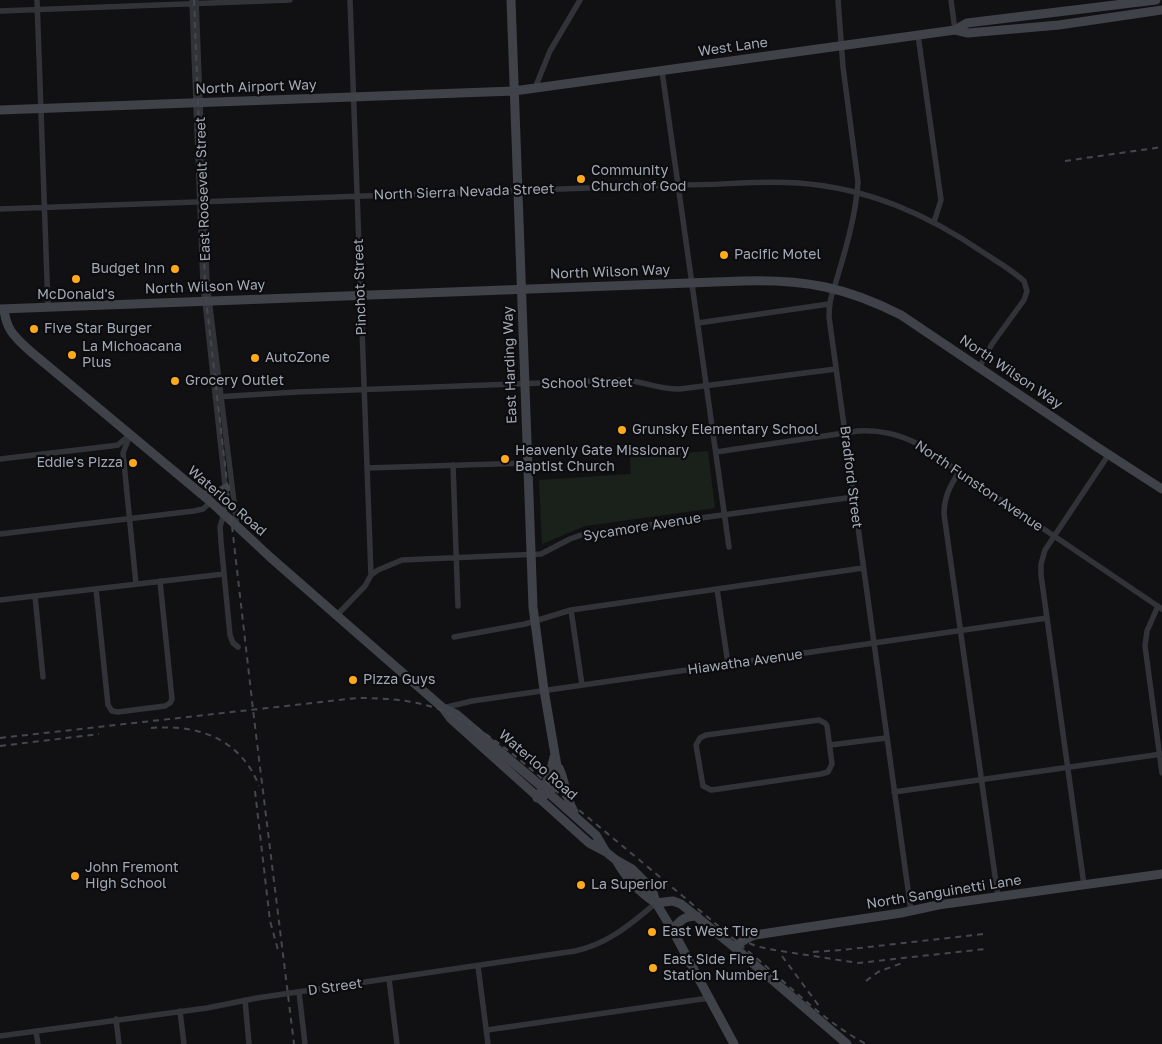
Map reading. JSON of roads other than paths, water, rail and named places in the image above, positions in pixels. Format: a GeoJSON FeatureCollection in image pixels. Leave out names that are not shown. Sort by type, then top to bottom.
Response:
{"type":"FeatureCollection","features":[{"type":"Feature","properties":{"kind":"main road","name":"East Harding Way"},"geometry":{"type":"LineString","coordinates":[[511,0],[534,620],[557,778],[553,788],[545,790]]}},
{"type":"Feature","properties":{"kind":"main road","name":"West Lane"},"geometry":{"type":"LineString","coordinates":[[955,30],[966,23],[1156,0]]}},
{"type":"Feature","properties":{"kind":"main road"},"geometry":{"type":"LineString","coordinates":[[1057,25],[1066,18],[1078,16],[1080,10]]}},
{"type":"Feature","properties":{"kind":"main road","name":"West Lane"},"geometry":{"type":"LineString","coordinates":[[514,91],[955,30],[968,33],[1057,25],[1162,10]]}},
{"type":"Feature","properties":{"kind":"main road"},"geometry":{"type":"LineString","coordinates":[[1012,29],[1018,23],[1050,18],[1064,11]]}},
{"type":"Feature","properties":{"kind":"main road","name":"North Airport Way"},"geometry":{"type":"LineString","coordinates":[[0,110],[514,91]]}},
{"type":"Feature","properties":{"kind":"main road","name":"North Wilson Way"},"geometry":{"type":"LineString","coordinates":[[2,309],[692,282],[781,280],[802,282],[833,288],[865,298],[901,315],[1162,488]]}},
{"type":"Feature","properties":{"kind":"main road"},"geometry":{"type":"LineString","coordinates":[[2,309],[6,325],[11,333]]}},
{"type":"Feature","properties":{"kind":"main road"},"geometry":{"type":"LineString","coordinates":[[0,330],[11,333]]}},
{"type":"Feature","properties":{"kind":"main road","name":"Waterloo Road"},"geometry":{"type":"LineString","coordinates":[[11,333],[211,502],[336,616],[443,708],[451,719],[589,843],[632,869],[652,889],[656,903],[734,1044]]}},
{"type":"Feature","properties":{"kind":"main road"},"geometry":{"type":"LineString","coordinates":[[201,494],[215,494],[226,488]]}},
{"type":"Feature","properties":{"kind":"main road","name":"Waterloo Road"},"geometry":{"type":"LineString","coordinates":[[443,708],[456,714],[580,820],[596,835],[606,852]]}},
{"type":"Feature","properties":{"kind":"main road"},"geometry":{"type":"LineString","coordinates":[[556,761],[563,777],[568,800],[580,820]]}},
{"type":"Feature","properties":{"kind":"main road"},"geometry":{"type":"LineString","coordinates":[[537,798],[545,790]]}},
{"type":"Feature","properties":{"kind":"main road","name":"North Sanguinetti Lane"},"geometry":{"type":"LineString","coordinates":[[734,947],[755,935],[998,897],[1162,874]]}},
{"type":"Feature","properties":{"kind":"main road"},"geometry":{"type":"LineString","coordinates":[[656,903],[673,901],[682,904],[847,1044]]}},
{"type":"Feature","properties":{"kind":"main road"},"geometry":{"type":"LineString","coordinates":[[673,931],[678,922],[684,918],[697,916]]}},
{"type":"Feature","properties":{"kind":"street"},"geometry":{"type":"LineString","coordinates":[[37,0],[48,306]]}},
{"type":"Feature","properties":{"kind":"street"},"geometry":{"type":"LineString","coordinates":[[0,11],[194,2],[290,0]]}},
{"type":"Feature","properties":{"kind":"street","name":"Pinchot Street"},"geometry":{"type":"LineString","coordinates":[[350,0],[371,575]]}},
{"type":"Feature","properties":{"kind":"street"},"geometry":{"type":"LineString","coordinates":[[535,88],[550,51],[580,0]]}},
{"type":"Feature","properties":{"kind":"street","name":"Bradford Street"},"geometry":{"type":"LineString","coordinates":[[838,0],[841,46],[857,172],[857,193],[829,304],[836,369],[911,911]]}},
{"type":"Feature","properties":{"kind":"street"},"geometry":{"type":"LineString","coordinates":[[951,0],[955,30]]}},
{"type":"Feature","properties":{"kind":"street","name":"East Roosevelt Street"},"geometry":{"type":"LineString","coordinates":[[194,2],[207,300],[238,527]]}},
{"type":"Feature","properties":{"kind":"street"},"geometry":{"type":"LineString","coordinates":[[918,35],[941,200],[934,222]]}},
{"type":"Feature","properties":{"kind":"street"},"geometry":{"type":"LineString","coordinates":[[662,71],[729,547]]}},
{"type":"Feature","properties":{"kind":"street","name":"North Sierra Nevada Street"},"geometry":{"type":"LineString","coordinates":[[0,209],[679,185],[792,183],[820,185],[857,193],[904,208],[934,222],[963,239],[1024,281],[1027,291],[1024,300],[992,344],[980,368]]}},
{"type":"Feature","properties":{"kind":"street"},"geometry":{"type":"LineString","coordinates":[[698,323],[829,304]]}},
{"type":"Feature","properties":{"kind":"street","name":"School Street"},"geometry":{"type":"LineString","coordinates":[[219,396],[629,380],[673,389],[836,369]]}},
{"type":"Feature","properties":{"kind":"street","name":"East Roosevelt Street"},"geometry":{"type":"LineString","coordinates":[[219,396],[228,503],[220,527],[230,635],[233,643],[238,647]]}},
{"type":"Feature","properties":{"kind":"street","name":"North Funston Avenue"},"geometry":{"type":"LineString","coordinates":[[716,452],[873,430],[890,433],[918,444],[1160,607]]}},
{"type":"Feature","properties":{"kind":"street"},"geometry":{"type":"LineString","coordinates":[[0,459],[118,445],[130,435]]}},
{"type":"Feature","properties":{"kind":"street"},"geometry":{"type":"LineString","coordinates":[[130,435],[123,453],[136,584]]}},
{"type":"Feature","properties":{"kind":"street"},"geometry":{"type":"LineString","coordinates":[[1084,885],[1041,564],[1045,550],[1109,454]]}},
{"type":"Feature","properties":{"kind":"street"},"geometry":{"type":"LineString","coordinates":[[367,468],[528,463]]}},
{"type":"Feature","properties":{"kind":"street"},"geometry":{"type":"LineString","coordinates":[[453,465],[458,606]]}},
{"type":"Feature","properties":{"kind":"street"},"geometry":{"type":"LineString","coordinates":[[959,472],[948,491],[944,504],[944,514],[998,897]]}},
{"type":"Feature","properties":{"kind":"street","name":"Sycamore Avenue"},"geometry":{"type":"LineString","coordinates":[[336,616],[365,586],[371,575],[402,560],[543,553],[584,534],[854,497]]}},
{"type":"Feature","properties":{"kind":"street"},"geometry":{"type":"LineString","coordinates":[[0,534],[194,511],[203,509],[211,502]]}},
{"type":"Feature","properties":{"kind":"street"},"geometry":{"type":"LineString","coordinates":[[454,636],[525,624],[571,610],[863,568]]}},
{"type":"Feature","properties":{"kind":"street"},"geometry":{"type":"LineString","coordinates":[[0,600],[224,574]]}},
{"type":"Feature","properties":{"kind":"street"},"geometry":{"type":"LineString","coordinates":[[96,589],[108,705],[112,711],[118,712],[166,706],[172,699],[160,582]]}},
{"type":"Feature","properties":{"kind":"street"},"geometry":{"type":"LineString","coordinates":[[717,589],[728,664]]}},
{"type":"Feature","properties":{"kind":"street"},"geometry":{"type":"LineString","coordinates":[[35,596],[43,678]]}},
{"type":"Feature","properties":{"kind":"street"},"geometry":{"type":"LineString","coordinates":[[1160,607],[1147,631],[1145,646],[1162,773]]}},
{"type":"Feature","properties":{"kind":"street"},"geometry":{"type":"LineString","coordinates":[[571,610],[582,685]]}},
{"type":"Feature","properties":{"kind":"street","name":"Hiawatha Avenue"},"geometry":{"type":"LineString","coordinates":[[443,708],[472,701],[544,690],[1047,618]]}},
{"type":"Feature","properties":{"kind":"street"},"geometry":{"type":"LineString","coordinates":[[819,720],[827,726],[830,745],[832,767],[828,772],[711,790],[703,786],[697,743],[700,738],[706,735],[819,720]]}},
{"type":"Feature","properties":{"kind":"street"},"geometry":{"type":"LineString","coordinates":[[830,745],[886,738]]}},
{"type":"Feature","properties":{"kind":"street"},"geometry":{"type":"LineString","coordinates":[[894,792],[1161,755]]}},
{"type":"Feature","properties":{"kind":"street","name":"D Street"},"geometry":{"type":"LineString","coordinates":[[0,1036],[180,1011],[575,951],[599,944],[622,931],[656,903]]}},
{"type":"Feature","properties":{"kind":"street"},"geometry":{"type":"LineString","coordinates":[[478,966],[488,1044]]}},
{"type":"Feature","properties":{"kind":"street"},"geometry":{"type":"LineString","coordinates":[[389,979],[397,1044]]}},
{"type":"Feature","properties":{"kind":"street"},"geometry":{"type":"LineString","coordinates":[[299,992],[305,1044]]}},
{"type":"Feature","properties":{"kind":"street"},"geometry":{"type":"LineString","coordinates":[[487,1030],[709,998]]}},
{"type":"Feature","properties":{"kind":"street"},"geometry":{"type":"LineString","coordinates":[[245,1000],[249,1044]]}},
{"type":"Feature","properties":{"kind":"street"},"geometry":{"type":"LineString","coordinates":[[180,1011],[184,1044]]}},
{"type":"Feature","properties":{"kind":"street"},"geometry":{"type":"LineString","coordinates":[[116,1020],[119,1044]]}},
{"type":"Feature","properties":{"kind":"street"},"geometry":{"type":"LineString","coordinates":[[36,1031],[38,1044]]}},
{"type":"Feature","properties":{"kind":"railway"},"geometry":{"type":"LineString","coordinates":[[194,0],[207,308],[294,1044]]}},
{"type":"Feature","properties":{"kind":"railway"},"geometry":{"type":"LineString","coordinates":[[1065,161],[1162,147]]}},
{"type":"Feature","properties":{"kind":"railway"},"geometry":{"type":"LineString","coordinates":[[0,738],[357,698],[402,700],[435,708],[463,720],[510,752],[815,1009],[840,1028],[866,1044]]}},
{"type":"Feature","properties":{"kind":"railway"},"geometry":{"type":"LineString","coordinates":[[151,728],[185,729],[201,732],[216,738],[241,757],[251,770],[259,786]]}},
{"type":"Feature","properties":{"kind":"railway"},"geometry":{"type":"LineString","coordinates":[[0,746],[99,734]]}},
{"type":"Feature","properties":{"kind":"railway"},"geometry":{"type":"LineString","coordinates":[[255,791],[270,921],[278,950]]}},
{"type":"Feature","properties":{"kind":"railway"},"geometry":{"type":"LineString","coordinates":[[813,952],[983,934]]}},
{"type":"Feature","properties":{"kind":"railway"},"geometry":{"type":"LineString","coordinates":[[739,939],[768,949],[858,963],[985,949]]}},
{"type":"Feature","properties":{"kind":"railway"},"geometry":{"type":"LineString","coordinates":[[782,956],[819,1006]]}},
{"type":"Feature","properties":{"kind":"railway"},"geometry":{"type":"LineString","coordinates":[[866,981],[878,972],[902,963]]}},
{"type":"Feature","properties":{"kind":"place","name":"Community Church of God"},"geometry":{"type":"Point","coordinates":[581,179]}},
{"type":"Feature","properties":{"kind":"place","name":"Pacific Motel"},"geometry":{"type":"Point","coordinates":[724,255]}},
{"type":"Feature","properties":{"kind":"place","name":"Budget Inn"},"geometry":{"type":"Point","coordinates":[175,269]}},
{"type":"Feature","properties":{"kind":"place","name":"McDonald's"},"geometry":{"type":"Point","coordinates":[76,279]}},
{"type":"Feature","properties":{"kind":"place","name":"Five Star Burger"},"geometry":{"type":"Point","coordinates":[34,329]}},
{"type":"Feature","properties":{"kind":"place","name":"La Michoacana Plus"},"geometry":{"type":"Point","coordinates":[72,355]}},
{"type":"Feature","properties":{"kind":"place","name":"AutoZone"},"geometry":{"type":"Point","coordinates":[255,358]}},
{"type":"Feature","properties":{"kind":"place","name":"Grocery Outlet"},"geometry":{"type":"Point","coordinates":[175,381]}},
{"type":"Feature","properties":{"kind":"place","name":"Grunsky Elementary School"},"geometry":{"type":"Point","coordinates":[622,430]}},
{"type":"Feature","properties":{"kind":"place","name":"Heavenly Gate Missionary Baptist Church"},"geometry":{"type":"Point","coordinates":[505,459]}},
{"type":"Feature","properties":{"kind":"place","name":"Eddie's Pizza"},"geometry":{"type":"Point","coordinates":[133,463]}},
{"type":"Feature","properties":{"kind":"place","name":"Pizza Guys"},"geometry":{"type":"Point","coordinates":[353,680]}},
{"type":"Feature","properties":{"kind":"place","name":"John Fremont High School"},"geometry":{"type":"Point","coordinates":[75,876]}},
{"type":"Feature","properties":{"kind":"place","name":"La Superior"},"geometry":{"type":"Point","coordinates":[581,885]}},
{"type":"Feature","properties":{"kind":"place","name":"East West Tire"},"geometry":{"type":"Point","coordinates":[652,932]}},
{"type":"Feature","properties":{"kind":"place","name":"East Side Fire Station Number 1"},"geometry":{"type":"Point","coordinates":[653,968]}}]}
